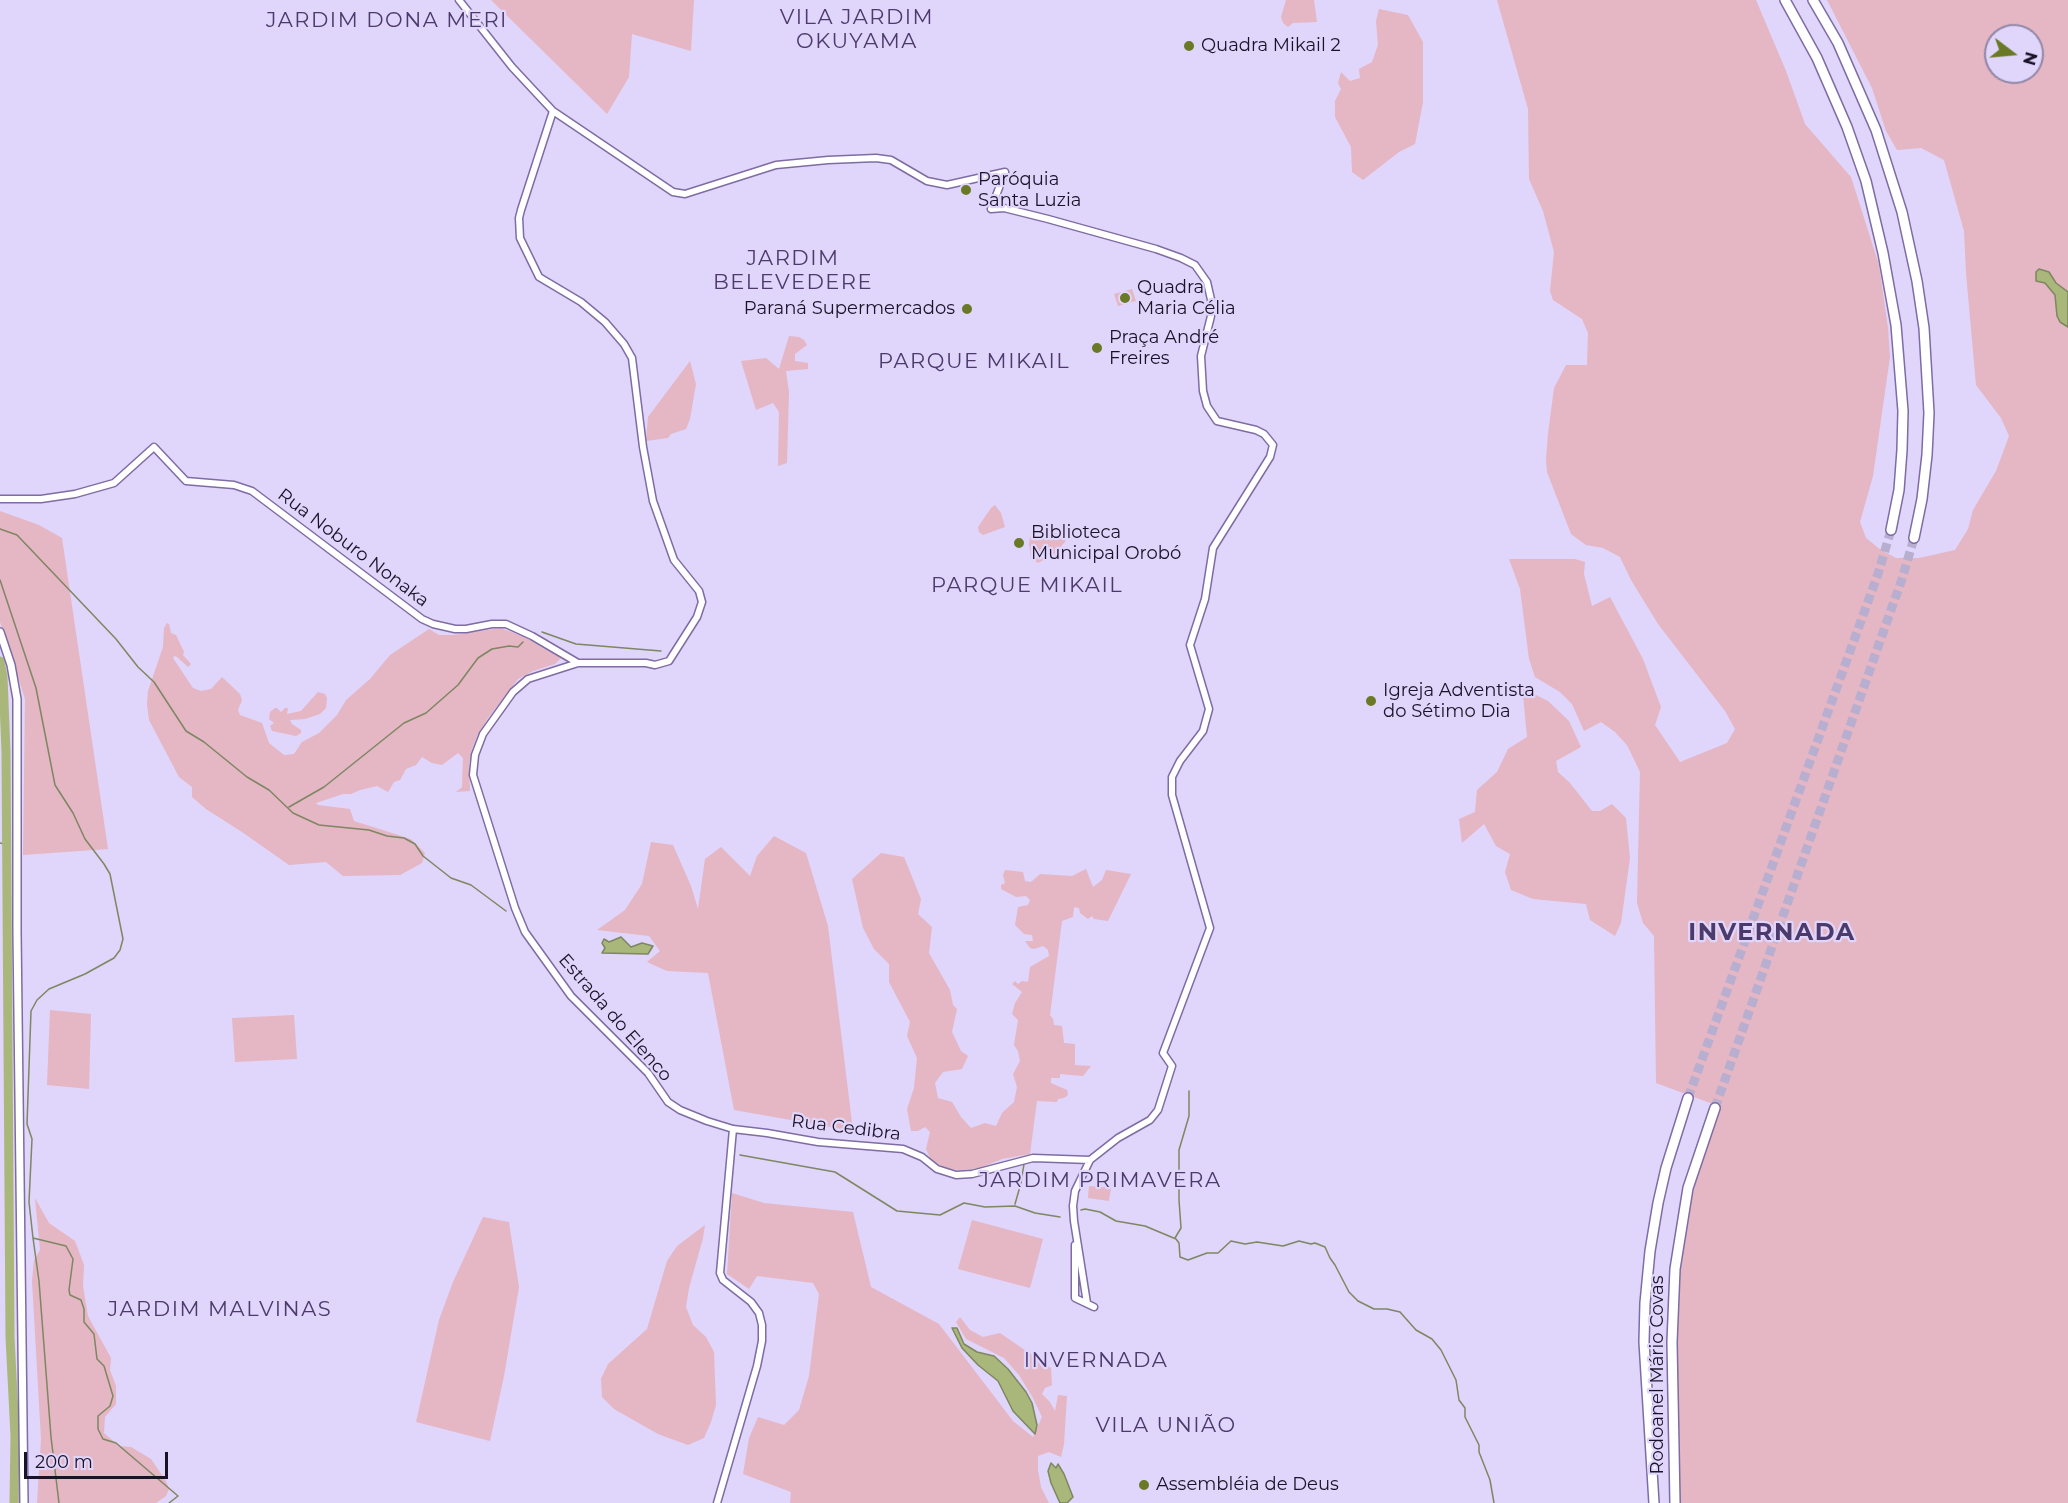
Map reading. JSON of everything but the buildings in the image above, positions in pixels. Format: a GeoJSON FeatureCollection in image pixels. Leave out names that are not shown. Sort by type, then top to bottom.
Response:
{"type":"FeatureCollection","features":[{"type":"Feature","properties":{"kind":"highway"},"geometry":{"type":"LineString","coordinates":[[1785,0],[1825,75],[1857,153],[1876,218],[1897,335],[1903,411],[1899,490],[1891,530]]}},
{"type":"Feature","properties":{"kind":"highway"},"geometry":{"type":"LineString","coordinates":[[1813,0],[1838,43],[1876,130],[1905,222],[1917,281],[1924,332],[1929,410],[1922,499],[1914,538]]}},
{"type":"Feature","properties":{"kind":"highway","name":"Rodoanel Mário Covas"},"geometry":{"type":"LineString","coordinates":[[1654,1503],[1646,1378],[1645,1303],[1658,1203],[1675,1136],[1688,1098]]}},
{"type":"Feature","properties":{"kind":"highway","name":"Rodoanel Mário Covas"},"geometry":{"type":"LineString","coordinates":[[1674,1503],[1672,1302],[1684,1208],[1695,1163],[1715,1108]]}},
{"type":"Feature","properties":{"kind":"main road"},"geometry":{"type":"LineString","coordinates":[[0,632],[11,664],[17,699],[16,932],[24,1503]]}},
{"type":"Feature","properties":{"kind":"street"},"geometry":{"type":"LineString","coordinates":[[459,0],[512,67],[553,111],[667,189],[685,194],[776,165],[828,160],[876,158],[891,160],[934,184],[947,185],[1005,172],[991,209],[1004,208],[1156,249],[1191,262],[1207,282],[1212,304],[1201,356],[1201,370],[1203,391],[1212,415],[1223,424],[1256,430],[1264,434],[1273,445],[1270,457],[1213,548],[1205,599],[1190,645],[1209,709],[1203,731],[1180,761],[1172,777],[1171,786],[1185,843],[1210,928],[1164,1053],[1172,1066],[1161,1104],[1155,1115],[1118,1138],[1090,1160],[1075,1191],[1073,1206],[1076,1235],[1091,1305],[1078,1301],[1074,1295],[1076,1235]]}},
{"type":"Feature","properties":{"kind":"street","name":"Estrada do Elenco"},"geometry":{"type":"LineString","coordinates":[[553,111],[521,210],[520,238],[539,277],[581,302],[605,322],[624,344],[632,358],[652,501],[674,560],[699,591],[702,602],[697,617],[669,661],[655,664],[578,663],[528,679],[520,685],[483,734],[475,755],[473,775],[477,794],[525,932],[571,996],[648,1073],[668,1102],[680,1110],[733,1129]]}},
{"type":"Feature","properties":{"kind":"street"},"geometry":{"type":"LineString","coordinates":[[994,174],[996,193]]}},
{"type":"Feature","properties":{"kind":"street"},"geometry":{"type":"LineString","coordinates":[[993,201],[1004,208]]}},
{"type":"Feature","properties":{"kind":"street","name":"Rua Noburo Nonaka"},"geometry":{"type":"LineString","coordinates":[[0,499],[41,499],[114,483],[154,447],[186,481],[246,488],[422,619],[432,624],[455,629],[506,624],[532,636],[578,663]]}},
{"type":"Feature","properties":{"kind":"street"},"geometry":{"type":"LineString","coordinates":[[717,1503],[757,1366],[762,1341],[759,1313],[751,1302],[723,1280],[720,1273],[733,1129]]}},
{"type":"Feature","properties":{"kind":"street","name":"Rua Cedibra"},"geometry":{"type":"LineString","coordinates":[[733,1129],[767,1132],[818,1142],[903,1149],[922,1157],[937,1169],[956,1175],[972,1174],[1033,1158],[1090,1160]]}},
{"type":"Feature","properties":{"kind":"shaded area"},"geometry":{"type":"Polygon","coordinates":[[[491,0],[694,0],[691,51],[632,34],[629,77],[607,114],[491,0]]]}},
{"type":"Feature","properties":{"kind":"shaded area"},"geometry":{"type":"Polygon","coordinates":[[[1286,0],[1314,0],[1317,22],[1293,23],[1288,27],[1283,23],[1281,17],[1286,0]]]}},
{"type":"Feature","properties":{"kind":"shaded area"},"geometry":{"type":"Polygon","coordinates":[[[1497,0],[1756,0],[1786,71],[1805,124],[1851,177],[1879,265],[1890,357],[1873,476],[1860,522],[1866,538],[1896,558],[1919,558],[1955,550],[1968,529],[1973,510],[1996,471],[2009,436],[2001,418],[1976,385],[1964,231],[1944,160],[1921,148],[1897,150],[1886,131],[1872,88],[1827,0],[2068,0],[2068,1503],[1679,1503],[1676,1350],[1681,1251],[1700,1165],[1721,1107],[1656,1083],[1654,936],[1643,923],[1637,903],[1640,772],[1627,745],[1615,732],[1601,722],[1584,731],[1572,704],[1560,692],[1535,677],[1529,659],[1520,589],[1509,559],[1575,559],[1585,562],[1584,574],[1592,606],[1610,597],[1643,659],[1661,707],[1655,725],[1680,762],[1727,743],[1735,729],[1725,711],[1658,624],[1620,557],[1603,548],[1586,545],[1571,534],[1547,472],[1548,434],[1554,388],[1566,365],[1587,365],[1588,333],[1582,319],[1553,300],[1550,291],[1554,252],[1543,211],[1529,179],[1528,109],[1497,0]]]}},
{"type":"Feature","properties":{"kind":"shaded area"},"geometry":{"type":"Polygon","coordinates":[[[1379,9],[1408,15],[1423,42],[1423,102],[1415,144],[1399,152],[1363,180],[1352,172],[1351,147],[1335,117],[1335,101],[1341,89],[1338,83],[1341,72],[1350,81],[1360,78],[1359,69],[1372,62],[1378,45],[1376,21],[1379,9]]]}},
{"type":"Feature","properties":{"kind":"shaded area"},"geometry":{"type":"Polygon","coordinates":[[[2039,269],[2049,272],[2056,283],[2068,292],[2068,327],[2060,322],[2057,316],[2055,295],[2045,283],[2036,281],[2036,272],[2039,269]]]}},
{"type":"Feature","properties":{"kind":"shaded area","name":"Quadra Maria Célia"},"geometry":{"type":"Polygon","coordinates":[[[1132,289],[1136,301],[1118,306],[1114,294],[1132,289]]]}},
{"type":"Feature","properties":{"kind":"shaded area"},"geometry":{"type":"Polygon","coordinates":[[[789,336],[799,337],[807,345],[795,354],[795,361],[808,363],[808,369],[786,371],[789,392],[787,463],[778,466],[779,412],[773,403],[756,410],[741,361],[766,358],[779,369],[789,336]]]}},
{"type":"Feature","properties":{"kind":"shaded area"},"geometry":{"type":"Polygon","coordinates":[[[690,361],[696,384],[686,429],[671,434],[668,438],[646,441],[648,417],[690,361]]]}},
{"type":"Feature","properties":{"kind":"shaded area"},"geometry":{"type":"Polygon","coordinates":[[[995,505],[1001,513],[1005,527],[983,535],[979,532],[978,527],[995,505]]]}},
{"type":"Feature","properties":{"kind":"shaded area"},"geometry":{"type":"Polygon","coordinates":[[[0,511],[39,525],[62,538],[108,849],[23,855],[25,699],[0,622],[0,511]]]}},
{"type":"Feature","properties":{"kind":"shaded area"},"geometry":{"type":"Polygon","coordinates":[[[1042,528],[1066,538],[1054,554],[1038,563],[1031,558],[1029,544],[1030,537],[1042,528]]]}},
{"type":"Feature","properties":{"kind":"shaded area"},"geometry":{"type":"Polygon","coordinates":[[[167,623],[171,633],[176,635],[184,652],[183,655],[191,664],[188,667],[177,657],[173,658],[193,688],[201,691],[211,689],[222,677],[240,694],[242,700],[238,710],[240,715],[262,723],[269,743],[284,755],[294,754],[302,742],[319,733],[337,715],[346,700],[370,679],[390,655],[429,629],[439,635],[453,635],[501,628],[524,637],[561,658],[555,664],[518,679],[488,718],[472,749],[469,763],[470,791],[456,792],[462,787],[463,758],[458,753],[442,765],[432,763],[422,757],[416,765],[406,769],[400,780],[394,782],[388,792],[377,786],[316,803],[350,809],[354,821],[411,839],[425,853],[422,863],[400,875],[343,876],[326,862],[289,865],[192,797],[192,787],[179,777],[149,720],[148,691],[163,647],[164,628],[167,623]]]}},
{"type":"Feature","properties":{"kind":"shaded area"},"geometry":{"type":"Polygon","coordinates":[[[1522,684],[1548,701],[1569,721],[1581,747],[1556,761],[1558,772],[1570,783],[1592,811],[1600,811],[1612,804],[1626,818],[1630,858],[1621,923],[1615,936],[1590,920],[1586,904],[1533,899],[1511,890],[1505,872],[1510,854],[1496,846],[1484,824],[1462,843],[1459,819],[1475,812],[1477,790],[1497,772],[1508,749],[1527,737],[1522,684]]]}},
{"type":"Feature","properties":{"kind":"shaded area"},"geometry":{"type":"Polygon","coordinates":[[[318,692],[325,694],[327,698],[326,708],[320,714],[305,719],[290,720],[301,730],[301,733],[296,736],[272,731],[270,726],[274,723],[269,719],[270,712],[275,708],[281,712],[288,708],[287,714],[301,711],[318,692]]]}},
{"type":"Feature","properties":{"kind":"shaded area"},"geometry":{"type":"Polygon","coordinates":[[[774,836],[806,853],[828,926],[853,1131],[734,1110],[708,973],[667,971],[647,962],[660,951],[649,936],[597,930],[625,910],[642,884],[651,842],[673,845],[691,886],[698,909],[705,859],[721,847],[750,876],[757,856],[774,836]]]}},
{"type":"Feature","properties":{"kind":"shaded area"},"geometry":{"type":"Polygon","coordinates":[[[881,853],[904,857],[921,899],[918,914],[932,927],[929,953],[950,990],[953,1005],[957,1009],[952,1032],[961,1051],[968,1056],[962,1069],[943,1072],[935,1083],[938,1098],[952,1102],[971,1128],[985,1123],[996,1126],[1002,1113],[1014,1102],[1017,1087],[1013,1074],[1020,1061],[1014,1045],[1018,1020],[1012,1014],[1015,1003],[1022,992],[1012,984],[1015,981],[1018,984],[1022,981],[1028,982],[1030,967],[1049,956],[1048,950],[1043,946],[1030,948],[1025,941],[1033,941],[1032,935],[1024,934],[1015,925],[1018,907],[1028,905],[1030,900],[1026,896],[1016,897],[1001,889],[1001,885],[1005,883],[1003,875],[1005,870],[1023,872],[1025,881],[1031,882],[1040,874],[1072,876],[1086,869],[1093,887],[1102,880],[1106,870],[1131,874],[1108,921],[1094,919],[1092,916],[1088,919],[1080,913],[1079,908],[1074,907],[1073,917],[1062,921],[1050,1015],[1054,1025],[1062,1026],[1064,1043],[1075,1044],[1075,1065],[1091,1066],[1083,1076],[1060,1074],[1060,1078],[1051,1078],[1051,1083],[1067,1090],[1068,1095],[1058,1099],[1057,1102],[1037,1101],[1030,1154],[1002,1159],[980,1168],[947,1169],[931,1160],[926,1149],[930,1132],[925,1127],[918,1131],[911,1131],[907,1109],[914,1088],[917,1058],[907,1036],[910,1022],[889,982],[889,964],[874,949],[863,928],[852,879],[881,853]]]}},
{"type":"Feature","properties":{"kind":"shaded area"},"geometry":{"type":"Polygon","coordinates":[[[621,937],[631,947],[642,943],[653,946],[648,954],[602,953],[605,948],[602,943],[604,939],[609,942],[621,937]]]}},
{"type":"Feature","properties":{"kind":"shaded area"},"geometry":{"type":"Polygon","coordinates":[[[50,1010],[91,1014],[89,1089],[47,1085],[50,1010]]]}},
{"type":"Feature","properties":{"kind":"shaded area"},"geometry":{"type":"Polygon","coordinates":[[[294,1015],[297,1059],[235,1062],[232,1018],[294,1015]]]}},
{"type":"Feature","properties":{"kind":"shaded area"},"geometry":{"type":"Polygon","coordinates":[[[1089,1186],[1111,1188],[1109,1201],[1088,1198],[1089,1186]]]}},
{"type":"Feature","properties":{"kind":"shaded area"},"geometry":{"type":"Polygon","coordinates":[[[732,1193],[764,1203],[853,1212],[871,1287],[939,1324],[1013,1421],[1033,1437],[1042,1417],[1019,1375],[1004,1358],[966,1339],[956,1322],[960,1317],[970,1330],[983,1337],[1000,1333],[1051,1368],[1052,1385],[1045,1388],[1042,1394],[1055,1411],[1058,1395],[1067,1396],[1061,1457],[1049,1452],[1038,1456],[1041,1487],[1049,1503],[790,1503],[791,1492],[743,1474],[749,1438],[758,1417],[784,1425],[799,1410],[809,1376],[819,1294],[813,1283],[757,1276],[749,1289],[727,1274],[732,1193]]]}},
{"type":"Feature","properties":{"kind":"shaded area"},"geometry":{"type":"Polygon","coordinates":[[[35,1198],[49,1223],[75,1241],[84,1265],[83,1286],[88,1316],[111,1358],[110,1370],[116,1386],[116,1404],[105,1417],[104,1433],[119,1446],[131,1447],[151,1459],[169,1489],[166,1496],[156,1503],[37,1503],[41,1439],[32,1281],[34,1260],[40,1250],[35,1198]]]}},
{"type":"Feature","properties":{"kind":"shaded area"},"geometry":{"type":"Polygon","coordinates":[[[483,1217],[509,1222],[519,1287],[490,1441],[416,1422],[439,1320],[453,1282],[483,1217]]]}},
{"type":"Feature","properties":{"kind":"shaded area"},"geometry":{"type":"Polygon","coordinates":[[[972,1220],[1043,1239],[1030,1288],[958,1269],[972,1220]]]}},
{"type":"Feature","properties":{"kind":"shaded area"},"geometry":{"type":"Polygon","coordinates":[[[705,1225],[686,1307],[693,1325],[706,1337],[714,1352],[716,1405],[704,1438],[688,1445],[658,1434],[614,1409],[602,1397],[601,1379],[608,1364],[647,1329],[667,1261],[677,1246],[705,1225]]]}},
{"type":"Feature","properties":{"kind":"shaded area"},"geometry":{"type":"Polygon","coordinates":[[[952,1328],[957,1328],[964,1344],[977,1352],[994,1356],[1008,1369],[1032,1403],[1037,1425],[1035,1434],[1013,1411],[998,1381],[962,1348],[952,1328]]]}},
{"type":"Feature","properties":{"kind":"shaded area"},"geometry":{"type":"Polygon","coordinates":[[[15,1371],[20,1444],[20,1503],[16,1503],[17,1437],[13,1373],[15,1371]]]}},
{"type":"Feature","properties":{"kind":"shaded area"},"geometry":{"type":"Polygon","coordinates":[[[1051,1463],[1056,1468],[1058,1464],[1064,1474],[1073,1497],[1067,1503],[1060,1503],[1051,1483],[1048,1471],[1051,1463]]]}},
{"type":"Feature","properties":{"kind":"waterway"},"geometry":{"type":"LineString","coordinates":[[0,529],[17,535],[116,639],[138,667],[154,682],[186,731],[204,742],[247,777],[269,790],[293,813],[319,825],[369,830],[387,836],[404,838],[415,844],[423,856],[451,878],[471,885],[506,911]]}},
{"type":"Feature","properties":{"kind":"waterway"},"geometry":{"type":"LineString","coordinates":[[0,580],[36,688],[55,785],[73,813],[85,839],[110,874],[123,939],[120,950],[114,958],[85,974],[49,989],[37,1000],[31,1011],[27,1124],[32,1139],[29,1202],[33,1238],[66,1246],[73,1259],[70,1295],[81,1300],[84,1322],[94,1334],[97,1359],[104,1366],[113,1396],[110,1406],[98,1416],[98,1429],[103,1439],[116,1443],[178,1496],[169,1503]]}},
{"type":"Feature","properties":{"kind":"waterway"},"geometry":{"type":"LineString","coordinates":[[542,632],[576,644],[661,651]]}},
{"type":"Feature","properties":{"kind":"waterway"},"geometry":{"type":"LineString","coordinates":[[289,807],[324,787],[404,723],[426,713],[458,685],[478,658],[492,649],[518,647],[523,642]]}},
{"type":"Feature","properties":{"kind":"waterway"},"geometry":{"type":"LineString","coordinates":[[0,661],[3,677],[6,752],[10,1337],[15,1436],[14,1503]]}},
{"type":"Feature","properties":{"kind":"waterway"},"geometry":{"type":"LineString","coordinates":[[0,843],[5,844]]}},
{"type":"Feature","properties":{"kind":"waterway"},"geometry":{"type":"LineString","coordinates":[[1175,1238],[1181,1228],[1179,1150],[1189,1116],[1189,1091]]}},
{"type":"Feature","properties":{"kind":"waterway"},"geometry":{"type":"LineString","coordinates":[[740,1155],[835,1172],[897,1211],[940,1215],[964,1203],[985,1207],[1015,1206],[1035,1213],[1060,1217]]}},
{"type":"Feature","properties":{"kind":"waterway"},"geometry":{"type":"LineString","coordinates":[[1015,1204],[1024,1164]]}},
{"type":"Feature","properties":{"kind":"waterway"},"geometry":{"type":"LineString","coordinates":[[1081,1210],[1100,1212],[1116,1221],[1145,1226],[1176,1239],[1179,1243],[1180,1257],[1188,1260],[1207,1253],[1218,1253],[1231,1241],[1283,1246],[1299,1241],[1325,1247],[1349,1292],[1358,1301],[1374,1309],[1400,1312],[1416,1330],[1432,1339],[1441,1350],[1456,1380],[1459,1400],[1465,1408],[1465,1417],[1479,1445],[1479,1452],[1490,1480],[1494,1503]]}},
{"type":"Feature","properties":{"kind":"waterway"},"geometry":{"type":"LineString","coordinates":[[33,1238],[59,1503]]}},
{"type":"Feature","properties":{"kind":"tunnel"},"geometry":{"type":"LineString","coordinates":[[1688,1098],[1878,574],[1891,530]]}},
{"type":"Feature","properties":{"kind":"tunnel"},"geometry":{"type":"LineString","coordinates":[[1715,1108],[1902,579],[1914,538]]}},
{"type":"Feature","properties":{"kind":"place","name":"Quadra Mikail 2"},"geometry":{"type":"Point","coordinates":[1189,46]}},
{"type":"Feature","properties":{"kind":"place","name":"Paróquia Santa Luzia"},"geometry":{"type":"Point","coordinates":[966,190]}},
{"type":"Feature","properties":{"kind":"place","name":"Quadra Maria Célia"},"geometry":{"type":"Point","coordinates":[1125,298]}},
{"type":"Feature","properties":{"kind":"place","name":"Paraná Supermercados"},"geometry":{"type":"Point","coordinates":[967,309]}},
{"type":"Feature","properties":{"kind":"place","name":"Praça André Freires"},"geometry":{"type":"Point","coordinates":[1097,348]}},
{"type":"Feature","properties":{"kind":"place","name":"Biblioteca Municipal Orobó"},"geometry":{"type":"Point","coordinates":[1019,543]}},
{"type":"Feature","properties":{"kind":"place","name":"Igreja Adventista do Sétimo Dia"},"geometry":{"type":"Point","coordinates":[1371,701]}},
{"type":"Feature","properties":{"kind":"place","name":"Assembléia de Deus"},"geometry":{"type":"Point","coordinates":[1144,1485]}},
{"type":"Feature","properties":{"kind":"district","name":"JARDIM DONA MERI"},"geometry":{"type":"Point","coordinates":[387,21]}},
{"type":"Feature","properties":{"kind":"district","name":"VILA JARDIM OKUYAMA"},"geometry":{"type":"Point","coordinates":[857,30]}},
{"type":"Feature","properties":{"kind":"district","name":"JARDIM BELEVEDERE"},"geometry":{"type":"Point","coordinates":[793,271]}},
{"type":"Feature","properties":{"kind":"district","name":"PARQUE MIKAIL"},"geometry":{"type":"Point","coordinates":[974,362]}},
{"type":"Feature","properties":{"kind":"district","name":"PARQUE MIKAIL"},"geometry":{"type":"Point","coordinates":[1027,586]}},
{"type":"Feature","properties":{"kind":"district","name":"INVERNADA"},"geometry":{"type":"Point","coordinates":[1772,933]}},
{"type":"Feature","properties":{"kind":"district","name":"JARDIM PRIMAVERA"},"geometry":{"type":"Point","coordinates":[1100,1181]}},
{"type":"Feature","properties":{"kind":"district","name":"JARDIM MALVINAS"},"geometry":{"type":"Point","coordinates":[220,1310]}},
{"type":"Feature","properties":{"kind":"district","name":"INVERNADA"},"geometry":{"type":"Point","coordinates":[1096,1361]}},
{"type":"Feature","properties":{"kind":"district","name":"VILA UNIÃO"},"geometry":{"type":"Point","coordinates":[1166,1426]}}]}
